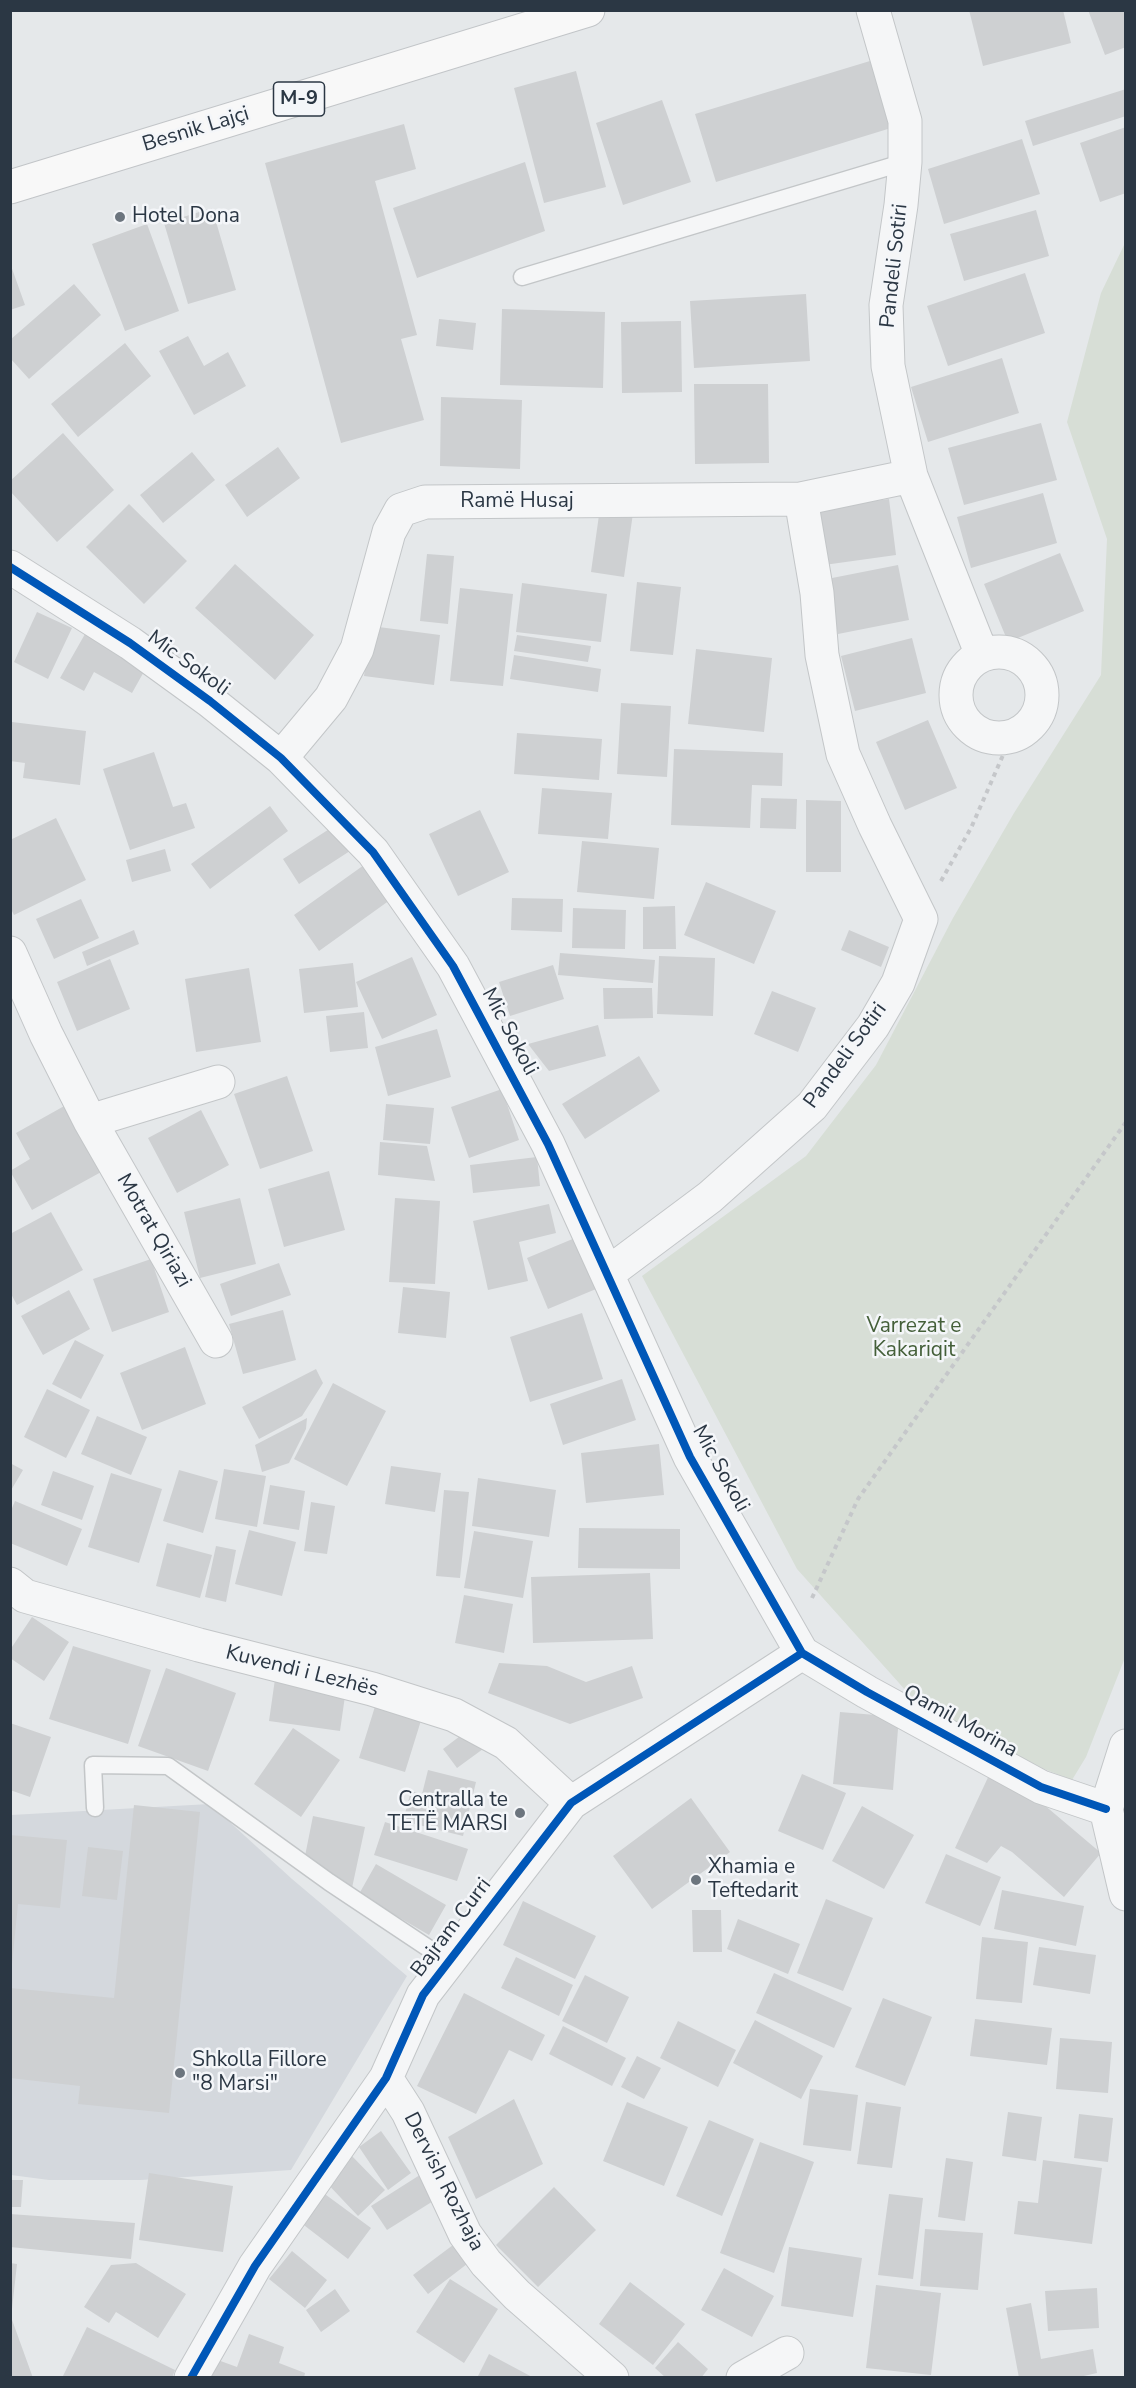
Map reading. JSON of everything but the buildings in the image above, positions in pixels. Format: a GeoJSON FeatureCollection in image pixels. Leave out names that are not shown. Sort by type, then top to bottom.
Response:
{"type":"FeatureCollection","features":[{"type":"Feature","properties":{"kind":"main road","name":"Besnik Lajçi"},"geometry":{"type":"LineString","coordinates":[[10,187],[588,10]]}},
{"type":"Feature","properties":{"kind":"street","name":"Pandeli Sotiri"},"geometry":{"type":"LineString","coordinates":[[873,10],[905,121],[905,162],[886,305],[888,366],[911,476],[981,655]]}},
{"type":"Feature","properties":{"kind":"street","name":"Ramë Husaj"},"geometry":{"type":"LineString","coordinates":[[281,758],[331,698],[357,649],[389,532],[401,510],[425,502],[801,499],[911,476]]}},
{"type":"Feature","properties":{"kind":"street"},"geometry":{"type":"LineString","coordinates":[[801,499],[817,593],[822,655],[843,754],[875,826],[921,919]]}},
{"type":"Feature","properties":{"kind":"street","name":"Mic Sokoli"},"geometry":{"type":"LineString","coordinates":[[10,567],[130,644],[210,701],[281,758],[373,852],[453,966],[548,1144],[690,1457],[798,1645]]}},
{"type":"Feature","properties":{"kind":"street"},"geometry":{"type":"LineString","coordinates":[[995,651],[1010,652],[1023,658],[1033,667],[1040,680],[1043,694],[1041,708],[1035,721],[1025,731],[1011,737],[997,739],[970,728],[961,716],[956,695],[961,674],[970,663],[981,655],[995,651]]}},
{"type":"Feature","properties":{"kind":"street","name":"Pandeli Sotiri"},"geometry":{"type":"LineString","coordinates":[[607,1274],[710,1197],[812,1106],[873,1026],[898,983],[921,919]]}},
{"type":"Feature","properties":{"kind":"street","name":"Motrat Qiriazi"},"geometry":{"type":"LineString","coordinates":[[10,952],[46,1034],[90,1121],[216,1341]]}},
{"type":"Feature","properties":{"kind":"street"},"geometry":{"type":"LineString","coordinates":[[90,1121],[218,1082]]}},
{"type":"Feature","properties":{"kind":"street","name":"Kuvendi i Lezhës"},"geometry":{"type":"LineString","coordinates":[[15,1600],[372,1689],[454,1715],[506,1743],[571,1803]]}},
{"type":"Feature","properties":{"kind":"street","name":"Bajram Curri"},"geometry":{"type":"LineString","coordinates":[[191,2378],[255,2265],[386,2078],[423,1995],[571,1803],[798,1645]]}},
{"type":"Feature","properties":{"kind":"street","name":"Qamil Morina"},"geometry":{"type":"LineString","coordinates":[[798,1645],[867,1692],[1041,1788],[1106,1809]]}},
{"type":"Feature","properties":{"kind":"street"},"geometry":{"type":"LineString","coordinates":[[1125,1746],[1106,1809],[1125,1894]]}},
{"type":"Feature","properties":{"kind":"street","name":"Dervish Rozhaja"},"geometry":{"type":"LineString","coordinates":[[386,2078],[408,2112],[465,2234],[486,2263],[517,2295],[612,2378]]}},
{"type":"Feature","properties":{"kind":"street"},"geometry":{"type":"LineString","coordinates":[[743,2378],[787,2352]]}},
{"type":"Feature","properties":{"kind":"lane"},"geometry":{"type":"LineString","coordinates":[[522,277],[905,162]]}},
{"type":"Feature","properties":{"kind":"lane","name":"Bajram Curri"},"geometry":{"type":"LineString","coordinates":[[95,1808],[93,1765],[168,1766],[329,1882],[449,1962]]}},
{"type":"Feature","properties":{"kind":"path"},"geometry":{"type":"LineString","coordinates":[[921,919],[971,828],[1011,737]]}},
{"type":"Feature","properties":{"kind":"path"},"geometry":{"type":"LineString","coordinates":[[798,1645],[858,1499],[1125,1122]]}},
{"type":"Feature","properties":{"kind":"shaded area","name":"Shkolla Fillore \"8 Marsi\""},"geometry":{"type":"Polygon","coordinates":[[[210,1804],[292,1879],[407,1976],[291,2170],[141,2180],[49,2180],[11,2175],[11,1815],[210,1804]]]}},
{"type":"Feature","properties":{"kind":"green space","name":"Varrezat e Kakariqit"},"geometry":{"type":"Polygon","coordinates":[[[1125,243],[1126,1655],[1086,1757],[1072,1780],[1044,1769],[916,1702],[797,1569],[642,1276],[806,1156],[876,1065],[953,918],[1014,813],[1101,675],[1107,539],[1067,422],[1101,293],[1125,243]]]}},
{"type":"Feature","properties":{"kind":"cycle path"},"geometry":{"type":"LineString","coordinates":[[10,567],[130,643],[210,701],[281,758],[373,852],[453,966],[548,1144],[690,1457],[802,1653],[867,1692],[1041,1787],[1106,1809]]}},
{"type":"Feature","properties":{"kind":"cycle path"},"geometry":{"type":"LineString","coordinates":[[191,2378],[255,2266],[386,2078],[423,1995],[571,1803],[802,1653]]}},
{"type":"Feature","properties":{"kind":"place","name":"Hotel Dona"},"geometry":{"type":"Point","coordinates":[120,217]}},
{"type":"Feature","properties":{"kind":"place","name":"Centralla te TETË MARSI"},"geometry":{"type":"Point","coordinates":[520,1813]}},
{"type":"Feature","properties":{"kind":"place","name":"Xhamia e Teftedarit"},"geometry":{"type":"Point","coordinates":[696,1880]}},
{"type":"Feature","properties":{"kind":"place","name":"Shkolla Fillore \"8 Marsi\""},"geometry":{"type":"Point","coordinates":[180,2073]}}]}
